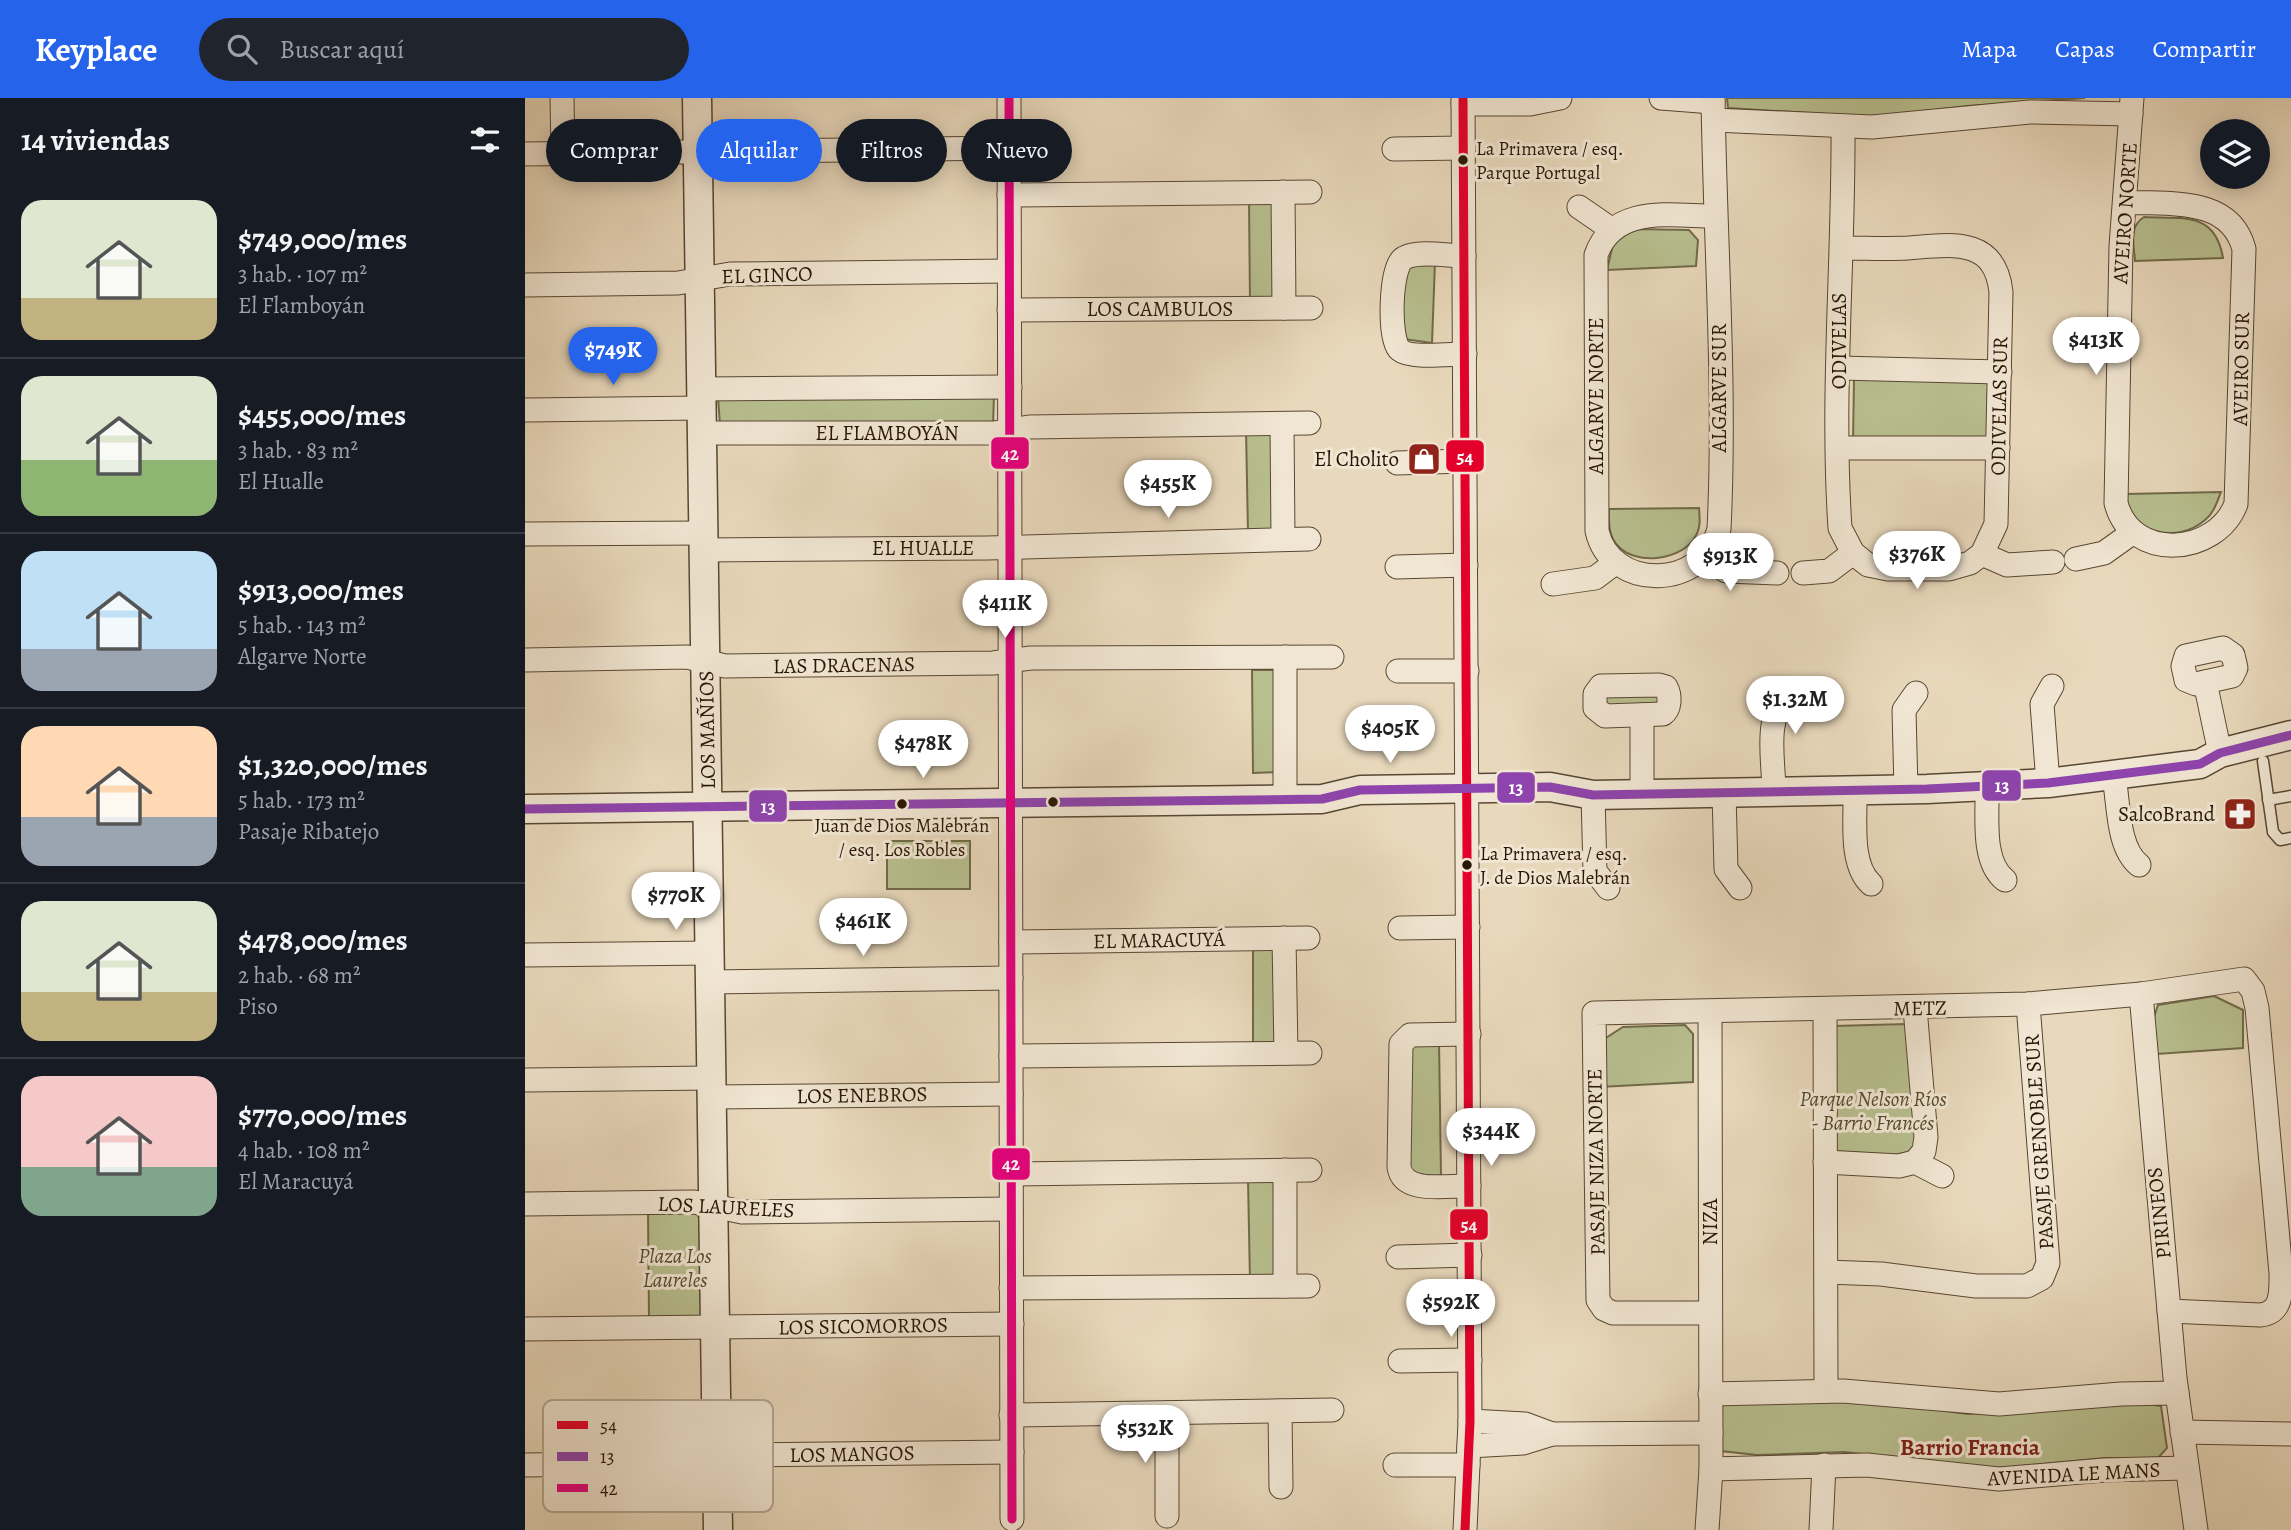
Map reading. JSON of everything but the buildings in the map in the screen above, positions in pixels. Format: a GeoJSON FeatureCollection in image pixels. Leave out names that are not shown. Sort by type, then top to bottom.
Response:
{"type":"FeatureCollection","features":[{"type":"Feature","properties":{"kind":"street"},"geometry":{"type":"LineString","coordinates":[[562,98],[562,119]]}},
{"type":"Feature","properties":{"kind":"street","name":"LOS MAÑÍOS"},"geometry":{"type":"LineString","coordinates":[[697,98],[698,119]]}},
{"type":"Feature","properties":{"kind":"street"},"geometry":{"type":"LineString","coordinates":[[1009,98],[1009,119]]}},
{"type":"Feature","properties":{"kind":"street"},"geometry":{"type":"LineString","coordinates":[[1465,1530],[1470,1421],[1470,1255],[1464,101],[1530,104],[1560,98]]}},
{"type":"Feature","properties":{"kind":"street"},"geometry":{"type":"LineString","coordinates":[[1661,98],[1843,127],[1900,126],[2030,112],[2132,106]]}},
{"type":"Feature","properties":{"kind":"street","name":"ALGARVE SUR"},"geometry":{"type":"LineString","coordinates":[[1706,557],[1716,539],[1719,519],[1719,275],[1714,216],[1714,106]]}},
{"type":"Feature","properties":{"kind":"street","name":"AVEIRO NORTE"},"geometry":{"type":"LineString","coordinates":[[2132,106],[2121,246],[2115,495],[2122,520],[2132,533]]}},
{"type":"Feature","properties":{"kind":"street","name":"ODIVELAS"},"geometry":{"type":"LineString","coordinates":[[1843,127],[1843,248],[1838,287],[1840,528],[1853,553]]}},
{"type":"Feature","properties":{"kind":"street"},"geometry":{"type":"LineString","coordinates":[[1394,149],[1464,148]]}},
{"type":"Feature","properties":{"kind":"street"},"geometry":{"type":"LineString","coordinates":[[822,150],[961,149]]}},
{"type":"Feature","properties":{"kind":"street"},"geometry":{"type":"LineString","coordinates":[[525,154],[546,154]]}},
{"type":"Feature","properties":{"kind":"street","name":"LOS MAÑÍOS"},"geometry":{"type":"LineString","coordinates":[[699,182],[716,1400]]}},
{"type":"Feature","properties":{"kind":"street"},"geometry":{"type":"LineString","coordinates":[[1009,182],[1012,1519]]}},
{"type":"Feature","properties":{"kind":"street"},"geometry":{"type":"LineString","coordinates":[[1283,192],[1284,308]]}},
{"type":"Feature","properties":{"kind":"street"},"geometry":{"type":"LineString","coordinates":[[1009,195],[1310,192]]}},
{"type":"Feature","properties":{"kind":"street","name":"AVEIRO SUR"},"geometry":{"type":"LineString","coordinates":[[2126,202],[2199,207],[2215,211],[2237,229],[2244,249],[2238,487],[2233,512],[2218,531],[2190,542],[2162,546],[2132,533]]}},
{"type":"Feature","properties":{"kind":"street"},"geometry":{"type":"LineString","coordinates":[[1579,207],[1611,229],[1636,217],[1714,216]]}},
{"type":"Feature","properties":{"kind":"street","name":"ALGARVE NORTE"},"geometry":{"type":"LineString","coordinates":[[1611,229],[1599,244],[1595,265],[1596,521],[1601,544],[1615,563]]}},
{"type":"Feature","properties":{"kind":"street","name":"ODIVELAS SUR"},"geometry":{"type":"LineString","coordinates":[[1843,248],[1961,245],[1987,258],[1997,274],[2001,292],[1996,524],[1982,554]]}},
{"type":"Feature","properties":{"kind":"street"},"geometry":{"type":"LineString","coordinates":[[1464,256],[1409,256],[1399,261],[1394,274],[1394,336],[1397,346],[1406,353],[1465,354]]}},
{"type":"Feature","properties":{"kind":"street","name":"EL GINCO"},"geometry":{"type":"LineString","coordinates":[[525,285],[678,283],[730,274],[1009,271]]}},
{"type":"Feature","properties":{"kind":"street","name":"LOS CAMBULOS"},"geometry":{"type":"LineString","coordinates":[[1009,310],[1311,308]]}},
{"type":"Feature","properties":{"kind":"street"},"geometry":{"type":"LineString","coordinates":[[1839,368],[2000,372]]}},
{"type":"Feature","properties":{"kind":"street","name":"EL FLAMBOYÁN"},"geometry":{"type":"LineString","coordinates":[[525,410],[702,410],[1010,387]]}},
{"type":"Feature","properties":{"kind":"street","name":"EL FLAMBOYÁN"},"geometry":{"type":"LineString","coordinates":[[702,410],[994,433],[1030,427],[1309,424]]}},
{"type":"Feature","properties":{"kind":"street"},"geometry":{"type":"LineString","coordinates":[[1282,424],[1283,539]]}},
{"type":"Feature","properties":{"kind":"street"},"geometry":{"type":"LineString","coordinates":[[1839,447],[1998,448]]}},
{"type":"Feature","properties":{"kind":"street"},"geometry":{"type":"LineString","coordinates":[[1397,463],[1466,461]]}},
{"type":"Feature","properties":{"kind":"street"},"geometry":{"type":"LineString","coordinates":[[2076,559],[2104,553],[2132,533]]}},
{"type":"Feature","properties":{"kind":"street","name":"EL HUALLE"},"geometry":{"type":"LineString","coordinates":[[525,534],[704,541],[1010,546],[1309,539]]}},
{"type":"Feature","properties":{"kind":"street"},"geometry":{"type":"LineString","coordinates":[[1803,573],[1829,571],[1853,553],[1868,565],[1888,569],[1960,567],[1982,554],[2007,565],[2053,562]]}},
{"type":"Feature","properties":{"kind":"street"},"geometry":{"type":"LineString","coordinates":[[1553,584],[1595,578],[1615,563],[1634,572],[1672,574],[1693,568],[1706,557],[1726,570],[1777,572]]}},
{"type":"Feature","properties":{"kind":"street"},"geometry":{"type":"LineString","coordinates":[[1397,567],[1467,565]]}},
{"type":"Feature","properties":{"kind":"street","name":"LAS DRACENAS"},"geometry":{"type":"LineString","coordinates":[[525,660],[687,657],[739,666],[1332,657]]}},
{"type":"Feature","properties":{"kind":"street"},"geometry":{"type":"LineString","coordinates":[[1285,657],[1285,799]]}},
{"type":"Feature","properties":{"kind":"street"},"geometry":{"type":"LineString","coordinates":[[1398,671],[1467,671]]}},
{"type":"Feature","properties":{"kind":"street"},"geometry":{"type":"LineString","coordinates":[[2205,682],[2210,759],[2222,768],[2291,754]]}},
{"type":"Feature","properties":{"kind":"street"},"geometry":{"type":"LineString","coordinates":[[2048,783],[2042,704],[2052,686]]}},
{"type":"Feature","properties":{"kind":"street"},"geometry":{"type":"LineString","coordinates":[[1906,790],[1904,710],[1916,692]]}},
{"type":"Feature","properties":{"kind":"street"},"geometry":{"type":"LineString","coordinates":[[1774,792],[1773,722],[1777,708],[1786,697]]}},
{"type":"Feature","properties":{"kind":"street"},"geometry":{"type":"LineString","coordinates":[[1642,715],[1642,794]]}},
{"type":"Feature","properties":{"kind":"street"},"geometry":{"type":"LineString","coordinates":[[525,809],[1285,799],[1322,799],[1338,805],[1360,807],[1468,797],[1564,803],[1593,795],[1987,787],[2115,777],[2210,759],[2291,735]]}},
{"type":"Feature","properties":{"kind":"street"},"geometry":{"type":"LineString","coordinates":[[2115,777],[2125,844],[2130,857],[2139,865]]}},
{"type":"Feature","properties":{"kind":"street"},"geometry":{"type":"LineString","coordinates":[[1987,787],[1990,855],[1996,871],[2005,880]]}},
{"type":"Feature","properties":{"kind":"street"},"geometry":{"type":"LineString","coordinates":[[1854,790],[1858,861],[1862,874],[1871,884]]}},
{"type":"Feature","properties":{"kind":"street"},"geometry":{"type":"LineString","coordinates":[[1724,793],[1726,869],[1741,888]]}},
{"type":"Feature","properties":{"kind":"street"},"geometry":{"type":"LineString","coordinates":[[1593,795],[1595,871],[1608,888]]}},
{"type":"Feature","properties":{"kind":"street"},"geometry":{"type":"LineString","coordinates":[[1400,928],[1468,927]]}},
{"type":"Feature","properties":{"kind":"street"},"geometry":{"type":"LineString","coordinates":[[1285,938],[1286,1053]]}},
{"type":"Feature","properties":{"kind":"street","name":"EL MARACUYÁ"},"geometry":{"type":"LineString","coordinates":[[1011,942],[1308,938]]}},
{"type":"Feature","properties":{"kind":"street"},"geometry":{"type":"LineString","coordinates":[[525,955],[710,953]]}},
{"type":"Feature","properties":{"kind":"street"},"geometry":{"type":"LineString","coordinates":[[710,982],[1011,978]]}},
{"type":"Feature","properties":{"kind":"street","name":"METZ"},"geometry":{"type":"LineString","coordinates":[[1594,1013],[2028,1004],[2141,994],[2244,979],[2253,991],[2257,1008],[2281,1273],[2279,1303],[2272,1311],[2260,1315],[2169,1311]]}},
{"type":"Feature","properties":{"kind":"street","name":"PIRINEOS"},"geometry":{"type":"LineString","coordinates":[[2141,994],[2177,1393],[2196,1530]]}},
{"type":"Feature","properties":{"kind":"street","name":"PASAJE GRENOBLE SUR"},"geometry":{"type":"LineString","coordinates":[[1826,1272],[1987,1286],[2028,1286],[2042,1278],[2048,1263],[2028,1004]]}},
{"type":"Feature","properties":{"kind":"street"},"geometry":{"type":"LineString","coordinates":[[1825,1162],[1899,1166],[1915,1162],[1924,1151],[1926,1137],[1915,1008]]}},
{"type":"Feature","properties":{"kind":"street"},"geometry":{"type":"LineString","coordinates":[[1825,1010],[1826,1391]]}},
{"type":"Feature","properties":{"kind":"street","name":"NIZA"},"geometry":{"type":"LineString","coordinates":[[1707,1530],[1711,1469],[1710,1012]]}},
{"type":"Feature","properties":{"kind":"street","name":"PASAJE NIZA NORTE"},"geometry":{"type":"LineString","coordinates":[[1594,1013],[1598,1295],[1604,1309],[1613,1314],[1710,1313]]}},
{"type":"Feature","properties":{"kind":"street"},"geometry":{"type":"LineString","coordinates":[[1469,1034],[1410,1035],[1401,1044],[1399,1167],[1402,1177],[1411,1184],[1469,1186]]}},
{"type":"Feature","properties":{"kind":"street"},"geometry":{"type":"LineString","coordinates":[[1011,1056],[1310,1053]]}},
{"type":"Feature","properties":{"kind":"street","name":"LOS ENEBROS"},"geometry":{"type":"LineString","coordinates":[[525,1080],[1011,1094]]}},
{"type":"Feature","properties":{"kind":"street"},"geometry":{"type":"LineString","coordinates":[[1915,1162],[1942,1176]]}},
{"type":"Feature","properties":{"kind":"street"},"geometry":{"type":"LineString","coordinates":[[1011,1288],[1296,1286],[1285,1170]]}},
{"type":"Feature","properties":{"kind":"street"},"geometry":{"type":"LineString","coordinates":[[1011,1174],[1310,1170]]}},
{"type":"Feature","properties":{"kind":"street","name":"LOS LAURELES"},"geometry":{"type":"LineString","coordinates":[[525,1205],[694,1202],[742,1212],[1011,1209]]}},
{"type":"Feature","properties":{"kind":"street"},"geometry":{"type":"LineString","coordinates":[[1398,1257],[1470,1255]]}},
{"type":"Feature","properties":{"kind":"street","name":"LOS SICOMORROS"},"geometry":{"type":"LineString","coordinates":[[525,1329],[1011,1324]]}},
{"type":"Feature","properties":{"kind":"street"},"geometry":{"type":"LineString","coordinates":[[1400,1361],[1470,1360]]}},
{"type":"Feature","properties":{"kind":"street"},"geometry":{"type":"LineString","coordinates":[[1710,1394],[1826,1391],[1999,1404],[2108,1395],[2177,1393]]}},
{"type":"Feature","properties":{"kind":"street"},"geometry":{"type":"LineString","coordinates":[[1011,1415],[1332,1410]]}},
{"type":"Feature","properties":{"kind":"street"},"geometry":{"type":"LineString","coordinates":[[1280,1411],[1281,1487]]}},
{"type":"Feature","properties":{"kind":"street"},"geometry":{"type":"LineString","coordinates":[[1167,1413],[1167,1516]]}},
{"type":"Feature","properties":{"kind":"street"},"geometry":{"type":"LineString","coordinates":[[1470,1421],[1525,1424],[1552,1434]]}},
{"type":"Feature","properties":{"kind":"street"},"geometry":{"type":"LineString","coordinates":[[2182,1432],[2291,1434]]}},
{"type":"Feature","properties":{"kind":"street"},"geometry":{"type":"LineString","coordinates":[[1395,1465],[1469,1456],[1552,1434],[1711,1433]]}},
{"type":"Feature","properties":{"kind":"street","name":"LOS MANGOS"},"geometry":{"type":"LineString","coordinates":[[773,1455],[1011,1451]]}},
{"type":"Feature","properties":{"kind":"street","name":"LOS MANGOS"},"geometry":{"type":"LineString","coordinates":[[525,1465],[543,1465]]}},
{"type":"Feature","properties":{"kind":"street"},"geometry":{"type":"LineString","coordinates":[[1821,1530],[1824,1465]]}},
{"type":"Feature","properties":{"kind":"street","name":"AVENIDA LE MANS"},"geometry":{"type":"LineString","coordinates":[[1711,1469],[1867,1465],[1999,1479],[2105,1470],[2187,1468]]}},
{"type":"Feature","properties":{"kind":"street","name":"LOS MAÑÍOS"},"geometry":{"type":"LineString","coordinates":[[718,1512],[718,1530]]}},
{"type":"Feature","properties":{"kind":"lane"},"geometry":{"type":"LineString","coordinates":[[2263,761],[2274,836],[2280,840],[2291,838]]}},
{"type":"Feature","properties":{"kind":"lane"},"geometry":{"type":"LineString","coordinates":[[2268,800],[2291,796]]}},
{"type":"Feature","properties":{"kind":"green space"},"geometry":{"type":"Polygon","coordinates":[[[1727,98],[2085,98],[1968,106],[1877,117],[1728,108],[1727,98]]]}},
{"type":"Feature","properties":{"kind":"green space"},"geometry":{"type":"Polygon","coordinates":[[[1249,201],[1277,201],[1278,303],[1250,304],[1249,201]]]}},
{"type":"Feature","properties":{"kind":"green space"},"geometry":{"type":"Polygon","coordinates":[[[2144,217],[2184,218],[2205,225],[2219,243],[2223,258],[2135,261],[2134,231],[2144,217]]]}},
{"type":"Feature","properties":{"kind":"green space"},"geometry":{"type":"Polygon","coordinates":[[[1634,229],[1689,230],[1698,240],[1696,266],[1607,270],[1613,244],[1634,229]]]}},
{"type":"Feature","properties":{"kind":"green space"},"geometry":{"type":"Polygon","coordinates":[[[1435,262],[1432,343],[1404,339],[1401,269],[1435,262]]]}},
{"type":"Feature","properties":{"kind":"green space"},"geometry":{"type":"Polygon","coordinates":[[[1854,378],[1992,380],[1991,443],[1853,442],[1854,378]]]}},
{"type":"Feature","properties":{"kind":"green space"},"geometry":{"type":"Polygon","coordinates":[[[994,395],[993,425],[720,425],[718,397],[994,395]]]}},
{"type":"Feature","properties":{"kind":"green space"},"geometry":{"type":"Polygon","coordinates":[[[1246,430],[1274,430],[1276,532],[1248,533],[1246,430]]]}},
{"type":"Feature","properties":{"kind":"green space"},"geometry":{"type":"Polygon","coordinates":[[[2221,492],[2213,511],[2205,520],[2193,528],[2168,533],[2145,526],[2136,518],[2129,507],[2126,494],[2221,492]]]}},
{"type":"Feature","properties":{"kind":"green space"},"geometry":{"type":"Polygon","coordinates":[[[1699,508],[1696,536],[1686,547],[1667,556],[1645,558],[1625,552],[1615,542],[1611,533],[1609,509],[1699,508]]]}},
{"type":"Feature","properties":{"kind":"green space"},"geometry":{"type":"Polygon","coordinates":[[[1252,670],[1280,670],[1281,772],[1253,773],[1252,670]]]}},
{"type":"Feature","properties":{"kind":"green space"},"geometry":{"type":"Polygon","coordinates":[[[1660,689],[1661,708],[1602,709],[1602,690],[1660,689]]]}},
{"type":"Feature","properties":{"kind":"green space"},"geometry":{"type":"Polygon","coordinates":[[[887,841],[970,841],[970,889],[887,889],[887,841]]]}},
{"type":"Feature","properties":{"kind":"green space"},"geometry":{"type":"Polygon","coordinates":[[[1253,944],[1277,944],[1277,1044],[1253,1045],[1253,944]]]}},
{"type":"Feature","properties":{"kind":"green space"},"geometry":{"type":"Polygon","coordinates":[[[2214,996],[2243,1010],[2243,1048],[2157,1054],[2154,1017],[2158,1005],[2214,996]]]}},
{"type":"Feature","properties":{"kind":"green space","name":"Parque Nelson Ríos - Barrio Francés"},"geometry":{"type":"Polygon","coordinates":[[[1907,1024],[1919,1136],[1913,1151],[1895,1155],[1830,1151],[1834,1026],[1907,1024]]]}},
{"type":"Feature","properties":{"kind":"green space"},"geometry":{"type":"Polygon","coordinates":[[[1685,1025],[1693,1034],[1693,1082],[1600,1087],[1598,1043],[1623,1027],[1685,1025]]]}},
{"type":"Feature","properties":{"kind":"green space"},"geometry":{"type":"Polygon","coordinates":[[[1439,1041],[1441,1177],[1408,1173],[1407,1046],[1439,1041]]]}},
{"type":"Feature","properties":{"kind":"green space"},"geometry":{"type":"Polygon","coordinates":[[[1276,1178],[1278,1281],[1250,1281],[1248,1179],[1276,1178]]]}},
{"type":"Feature","properties":{"kind":"green space","name":"Plaza Los Laureles"},"geometry":{"type":"Polygon","coordinates":[[[648,1211],[695,1212],[701,1220],[702,1316],[649,1320],[648,1211]]]}},
{"type":"Feature","properties":{"kind":"green space"},"geometry":{"type":"Polygon","coordinates":[[[1834,1396],[1968,1414],[2135,1402],[2161,1406],[2167,1448],[2158,1458],[2105,1458],[1989,1469],[1845,1452],[1757,1455],[1721,1451],[1721,1405],[1738,1401],[1834,1396]]]}},
{"type":"Feature","properties":{"kind":"transit line","name":"42"},"geometry":{"type":"LineString","coordinates":[[1009,98],[1012,1519]]}},
{"type":"Feature","properties":{"kind":"transit line","name":"54"},"geometry":{"type":"LineString","coordinates":[[1463,98],[1470,1421],[1465,1530]]}},
{"type":"Feature","properties":{"kind":"transit line","name":"13"},"geometry":{"type":"LineString","coordinates":[[525,809],[1322,799],[1360,790],[1550,787],[1593,795],[1927,789],[2048,783],[2200,764],[2220,753],[2291,735]]}},
{"type":"Feature","properties":{"kind":"place","name":"La Primavera / esq. Parque Portugal"},"geometry":{"type":"Point","coordinates":[1463,160]}},
{"type":"Feature","properties":{"kind":"place","name":"El Cholito"},"geometry":{"type":"Point","coordinates":[1424,459]}},
{"type":"Feature","properties":{"kind":"place","name":"Juan de Dios Malebrán / esq. Los Robles"},"geometry":{"type":"Point","coordinates":[902,804]}},
{"type":"Feature","properties":{"kind":"place","name":"SalcoBrand"},"geometry":{"type":"Point","coordinates":[2240,814]}},
{"type":"Feature","properties":{"kind":"place","name":"La Primavera / esq. J. de Dios Malebrán"},"geometry":{"type":"Point","coordinates":[1467,865]}},
{"type":"Feature","properties":{"kind":"district","name":"Barrio Francia"},"geometry":{"type":"Point","coordinates":[1970,1447]}}]}
